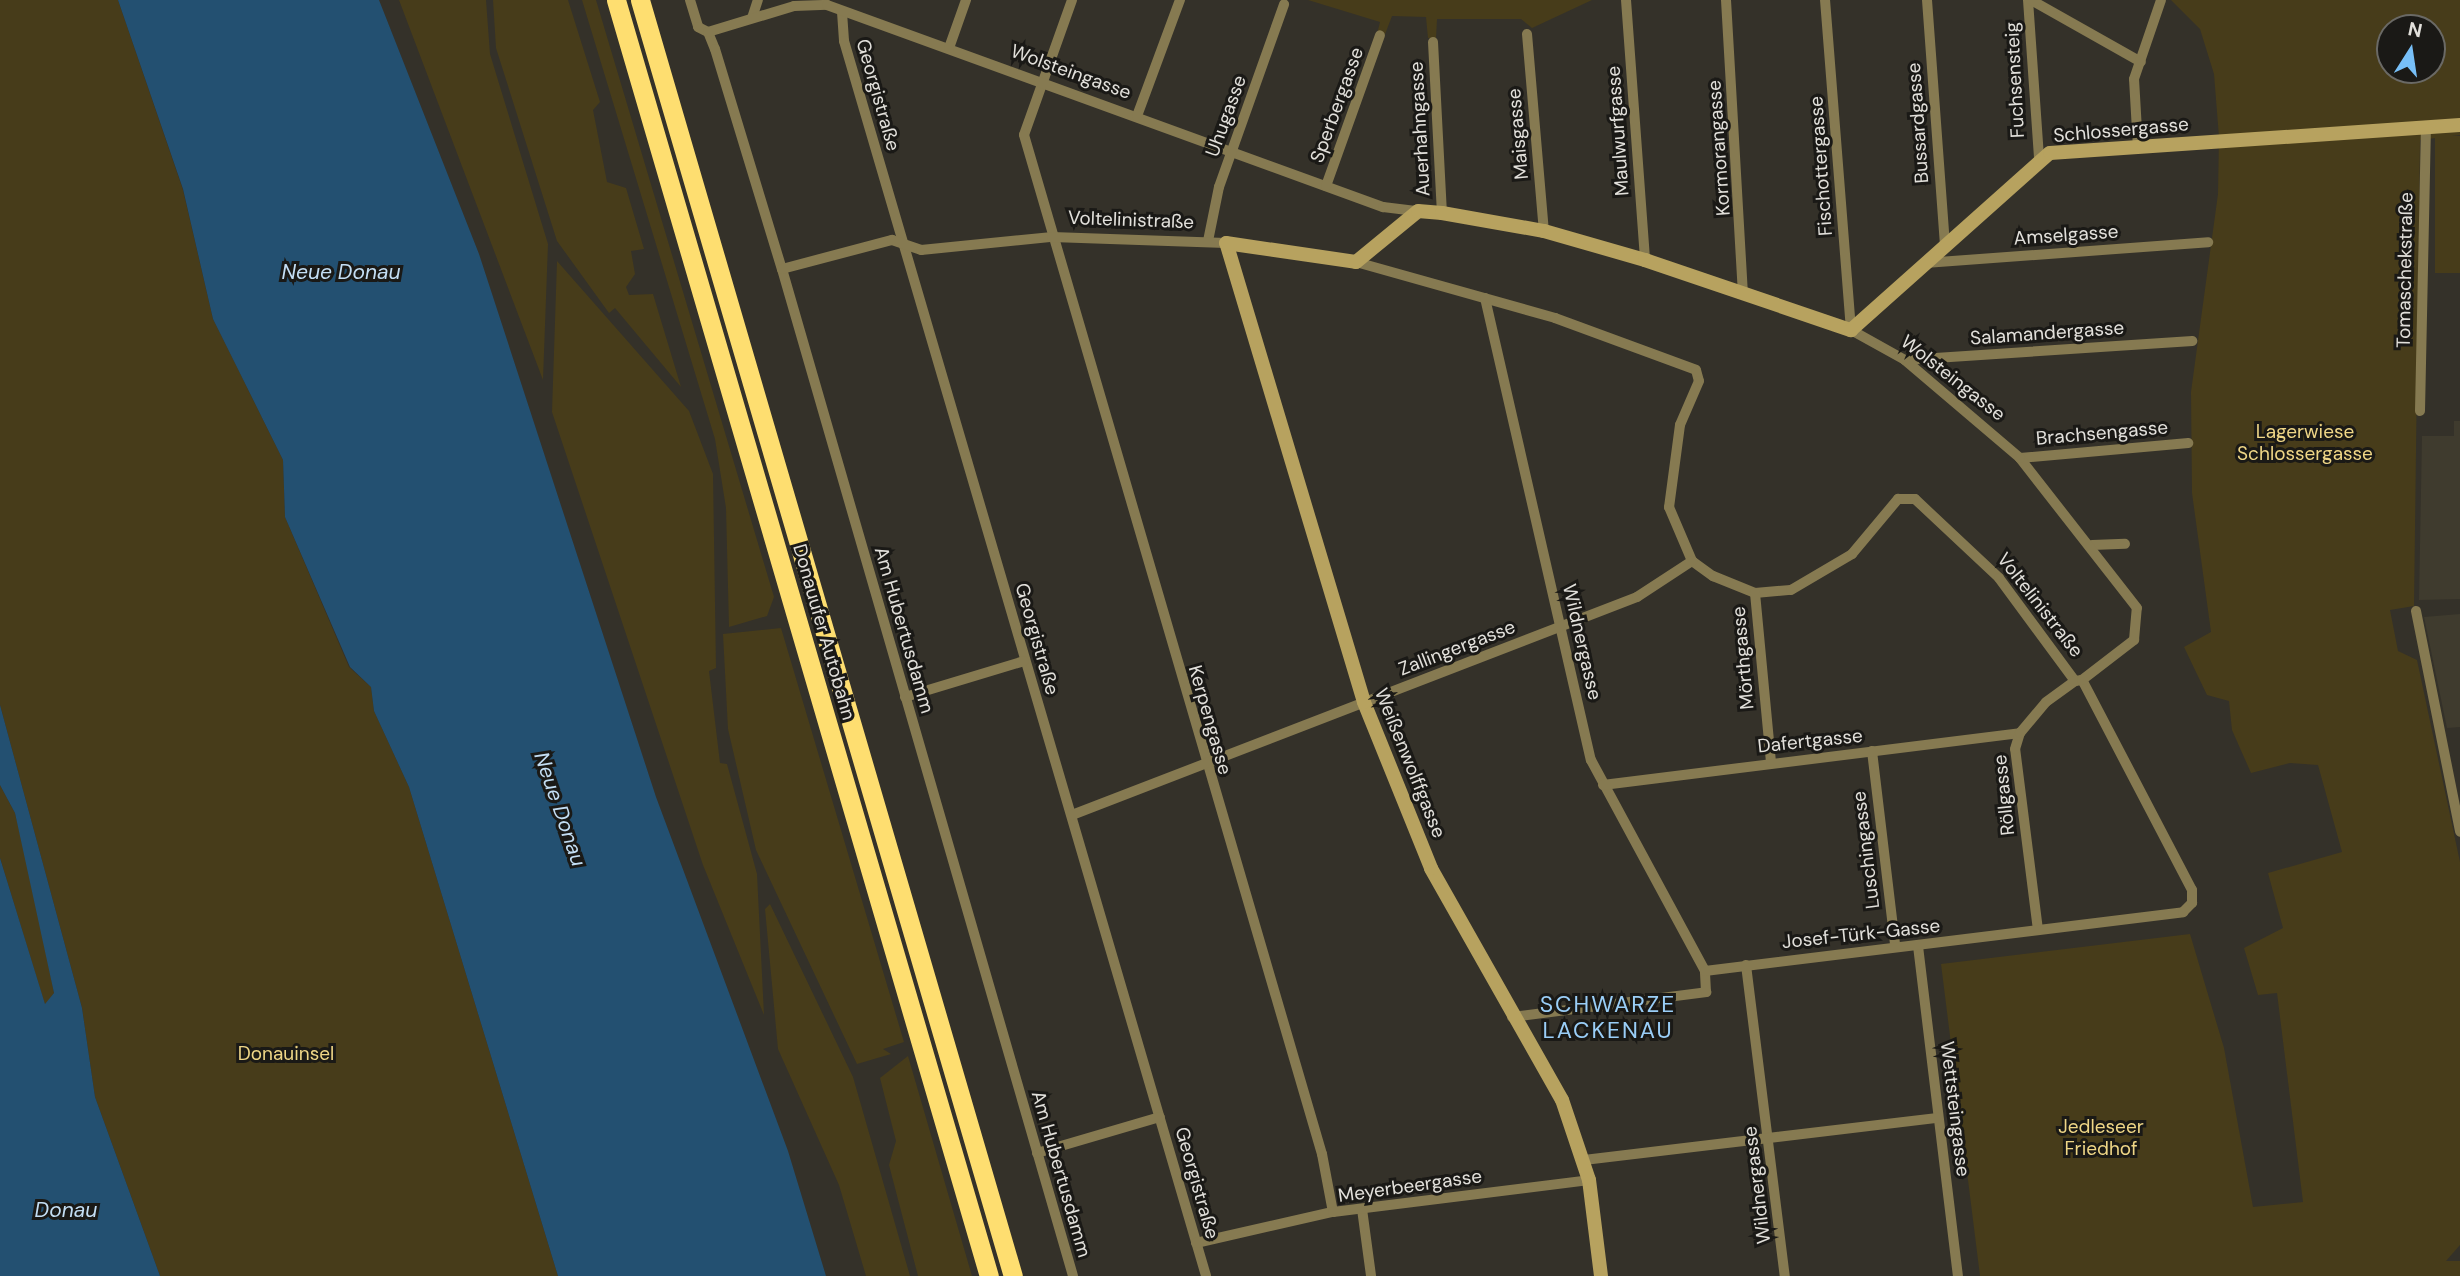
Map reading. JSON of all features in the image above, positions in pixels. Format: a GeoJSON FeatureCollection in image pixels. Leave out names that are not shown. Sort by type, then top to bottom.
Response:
{"type":"FeatureCollection","features":[{"type":"Feature","properties":{"kind":"highway","name":"Donauufer Autobahn"},"geometry":{"type":"LineString","coordinates":[[616,0],[989,1276]]}},
{"type":"Feature","properties":{"kind":"highway","name":"Donauufer Autobahn"},"geometry":{"type":"LineString","coordinates":[[640,0],[1013,1276]]}},
{"type":"Feature","properties":{"kind":"street","name":"Am Hubertusdamm"},"geometry":{"type":"LineString","coordinates":[[690,0],[698,27],[708,32],[782,270],[1073,1276]]}},
{"type":"Feature","properties":{"kind":"street"},"geometry":{"type":"LineString","coordinates":[[752,18],[758,0]]}},
{"type":"Feature","properties":{"kind":"street"},"geometry":{"type":"LineString","coordinates":[[856,13],[861,0]]}},
{"type":"Feature","properties":{"kind":"street"},"geometry":{"type":"LineString","coordinates":[[948,48],[966,0]]}},
{"type":"Feature","properties":{"kind":"street","name":"Kerpengasse"},"geometry":{"type":"LineString","coordinates":[[1072,0],[1024,135],[1205,763],[1322,1154],[1333,1212]]}},
{"type":"Feature","properties":{"kind":"street"},"geometry":{"type":"LineString","coordinates":[[1137,116],[1180,0]]}},
{"type":"Feature","properties":{"kind":"street","name":"Maulwurfgasse"},"geometry":{"type":"LineString","coordinates":[[1626,0],[1645,260]]}},
{"type":"Feature","properties":{"kind":"street","name":"Kormorangasse"},"geometry":{"type":"LineString","coordinates":[[1726,0],[1743,293]]}},
{"type":"Feature","properties":{"kind":"street","name":"Fischottergasse"},"geometry":{"type":"LineString","coordinates":[[1825,0],[1851,330]]}},
{"type":"Feature","properties":{"kind":"street","name":"Bussardgasse"},"geometry":{"type":"LineString","coordinates":[[1927,0],[1945,244]]}},
{"type":"Feature","properties":{"kind":"street"},"geometry":{"type":"LineString","coordinates":[[2030,0],[2141,61]]}},
{"type":"Feature","properties":{"kind":"street","name":"Fuchsensteig"},"geometry":{"type":"LineString","coordinates":[[2030,0],[2039,159]]}},
{"type":"Feature","properties":{"kind":"street"},"geometry":{"type":"LineString","coordinates":[[2138,148],[2134,79],[2161,0]]}},
{"type":"Feature","properties":{"kind":"street","name":"Uhugasse"},"geometry":{"type":"LineString","coordinates":[[1208,241],[1233,151],[1284,4]]}},
{"type":"Feature","properties":{"kind":"street","name":"Wolsteingasse"},"geometry":{"type":"LineString","coordinates":[[708,32],[794,6],[827,5],[842,12],[856,13],[1326,186],[1418,211]]}},
{"type":"Feature","properties":{"kind":"street","name":"Georgistraße"},"geometry":{"type":"LineString","coordinates":[[842,12],[844,41],[1206,1276]]}},
{"type":"Feature","properties":{"kind":"street","name":"Maisgasse"},"geometry":{"type":"LineString","coordinates":[[1527,34],[1544,232]]}},
{"type":"Feature","properties":{"kind":"street","name":"Sperbergasse"},"geometry":{"type":"LineString","coordinates":[[1326,186],[1380,35]]}},
{"type":"Feature","properties":{"kind":"street","name":"Auerhahngasse"},"geometry":{"type":"LineString","coordinates":[[1433,42],[1442,213]]}},
{"type":"Feature","properties":{"kind":"street","name":"Schlossergasse"},"geometry":{"type":"LineString","coordinates":[[1851,330],[2039,159],[2138,148],[2426,130],[2460,125]]}},
{"type":"Feature","properties":{"kind":"street","name":"Tomaschekstraße"},"geometry":{"type":"LineString","coordinates":[[2420,411],[2426,130]]}},
{"type":"Feature","properties":{"kind":"street"},"geometry":{"type":"LineString","coordinates":[[1356,262],[1418,211],[1442,213]]}},
{"type":"Feature","properties":{"kind":"street","name":"Wolsteingasse"},"geometry":{"type":"LineString","coordinates":[[1442,213],[1544,232],[1645,260],[1851,330],[1905,360],[2020,458],[2092,545],[2137,608],[2140,625],[2134,640],[2101,668]]}},
{"type":"Feature","properties":{"kind":"street","name":"Voltelinistraße"},"geometry":{"type":"LineString","coordinates":[[782,270],[892,240],[921,250],[1052,237],[1208,241],[1356,262],[1627,342],[1700,375],[1680,425],[1670,481],[1669,507],[1692,561]]}},
{"type":"Feature","properties":{"kind":"street","name":"Amselgasse"},"geometry":{"type":"LineString","coordinates":[[1926,263],[2208,242]]}},
{"type":"Feature","properties":{"kind":"street","name":"Weißenwolffgasse"},"geometry":{"type":"LineString","coordinates":[[1226,243],[1364,702],[1431,868],[1511,1017],[1562,1100],[1589,1180],[1601,1276]]}},
{"type":"Feature","properties":{"kind":"street","name":"Wildnergasse"},"geometry":{"type":"LineString","coordinates":[[1485,298],[1591,760],[1705,971]]}},
{"type":"Feature","properties":{"kind":"street","name":"Salamandergasse"},"geometry":{"type":"LineString","coordinates":[[1905,360],[2192,341]]}},
{"type":"Feature","properties":{"kind":"street","name":"Brachsengasse"},"geometry":{"type":"LineString","coordinates":[[2020,458],[2188,443]]}},
{"type":"Feature","properties":{"kind":"street","name":"Voltelinistraße"},"geometry":{"type":"LineString","coordinates":[[1755,593],[1816,581],[1852,554],[1905,496],[1915,499],[1999,578],[2078,680],[2192,890],[2192,903]]}},
{"type":"Feature","properties":{"kind":"street"},"geometry":{"type":"LineString","coordinates":[[2092,545],[2125,544]]}},
{"type":"Feature","properties":{"kind":"street"},"geometry":{"type":"LineString","coordinates":[[1692,561],[1755,593]]}},
{"type":"Feature","properties":{"kind":"street","name":"Zallingergasse"},"geometry":{"type":"LineString","coordinates":[[1072,815],[1637,597],[1692,561]]}},
{"type":"Feature","properties":{"kind":"street","name":"Mörthgasse"},"geometry":{"type":"LineString","coordinates":[[1755,593],[1771,762]]}},
{"type":"Feature","properties":{"kind":"street"},"geometry":{"type":"LineString","coordinates":[[2416,611],[2460,832]]}},
{"type":"Feature","properties":{"kind":"street"},"geometry":{"type":"LineString","coordinates":[[905,697],[1024,661]]}},
{"type":"Feature","properties":{"kind":"street","name":"Voltelinistraße"},"geometry":{"type":"LineString","coordinates":[[2078,680],[2101,668]]}},
{"type":"Feature","properties":{"kind":"street","name":"Röllgasse"},"geometry":{"type":"LineString","coordinates":[[2038,930],[2015,749],[2020,733],[2078,680]]}},
{"type":"Feature","properties":{"kind":"street","name":"Dafertgasse"},"geometry":{"type":"LineString","coordinates":[[1603,785],[2020,733]]}},
{"type":"Feature","properties":{"kind":"street","name":"Luschingasse"},"geometry":{"type":"LineString","coordinates":[[1872,751],[1895,944]]}},
{"type":"Feature","properties":{"kind":"street","name":"Josef-Türk-Gasse"},"geometry":{"type":"LineString","coordinates":[[1705,971],[1895,944],[1918,946],[2183,912],[2192,903]]}},
{"type":"Feature","properties":{"kind":"street","name":"Wettsteingasse"},"geometry":{"type":"LineString","coordinates":[[1918,946],[1958,1276]]}},
{"type":"Feature","properties":{"kind":"street","name":"Wildnergasse"},"geometry":{"type":"LineString","coordinates":[[1746,965],[1785,1276]]}},
{"type":"Feature","properties":{"kind":"street"},"geometry":{"type":"LineString","coordinates":[[1511,1017],[1706,992],[1705,971]]}},
{"type":"Feature","properties":{"kind":"street"},"geometry":{"type":"LineString","coordinates":[[1037,1153],[1160,1117]]}},
{"type":"Feature","properties":{"kind":"street"},"geometry":{"type":"LineString","coordinates":[[1584,1160],[1938,1118]]}},
{"type":"Feature","properties":{"kind":"street","name":"Meyerbeergasse"},"geometry":{"type":"LineString","coordinates":[[1196,1243],[1333,1212],[1589,1180]]}},
{"type":"Feature","properties":{"kind":"street"},"geometry":{"type":"LineString","coordinates":[[1362,1209],[1371,1276]]}},
{"type":"Feature","properties":{"kind":"shaded area"},"geometry":{"type":"Polygon","coordinates":[[[2454,421],[2460,421],[2460,599],[2419,600],[2422,436],[2454,436],[2454,421]]]}},
{"type":"Feature","properties":{"kind":"shaded area"},"geometry":{"type":"Polygon","coordinates":[[[2460,614],[2460,727],[2447,728],[2424,617],[2460,614]]]}},
{"type":"Feature","properties":{"kind":"green space","name":"Donauinsel"},"geometry":{"type":"Polygon","coordinates":[[[0,0],[118,0],[183,190],[213,319],[283,460],[285,517],[349,667],[371,687],[374,711],[409,787],[558,1276],[160,1276],[95,1097],[82,1008],[0,705],[0,0]]]}},
{"type":"Feature","properties":{"kind":"green space"},"geometry":{"type":"Polygon","coordinates":[[[399,0],[486,0],[490,54],[548,244],[543,380],[399,0]]]}},
{"type":"Feature","properties":{"kind":"green space"},"geometry":{"type":"Polygon","coordinates":[[[493,0],[568,0],[600,102],[593,110],[607,182],[626,188],[644,249],[631,251],[635,274],[626,287],[629,295],[653,294],[681,387],[615,308],[609,313],[557,241],[496,48],[493,0]]]}},
{"type":"Feature","properties":{"kind":"green space"},"geometry":{"type":"Polygon","coordinates":[[[582,0],[596,0],[774,597],[767,616],[729,627],[726,508],[715,439],[582,0]]]}},
{"type":"Feature","properties":{"kind":"green space"},"geometry":{"type":"Polygon","coordinates":[[[1308,0],[1592,0],[1532,28],[1521,19],[1437,19],[1436,38],[1428,38],[1426,17],[1392,16],[1384,37],[1377,34],[1380,22],[1308,0]]]}},
{"type":"Feature","properties":{"kind":"green space"},"geometry":{"type":"Polygon","coordinates":[[[2171,0],[2460,0],[2460,135],[2420,140],[2414,606],[2390,610],[2398,651],[2417,660],[2460,862],[2460,1245],[2446,1261],[2460,1261],[2460,1276],[1980,1276],[1941,964],[2190,934],[2224,1048],[2253,1207],[2303,1202],[2277,993],[2258,995],[2244,948],[2283,928],[2268,873],[2342,852],[2318,765],[2290,763],[2251,773],[2232,730],[2229,701],[2207,695],[2184,647],[2211,632],[2192,493],[2191,392],[2218,194],[2219,137],[2214,74],[2200,29],[2171,0]]]}},
{"type":"Feature","properties":{"kind":"green space"},"geometry":{"type":"Polygon","coordinates":[[[2435,136],[2460,136],[2460,273],[2435,273],[2435,136]]]}},
{"type":"Feature","properties":{"kind":"green space"},"geometry":{"type":"Polygon","coordinates":[[[557,261],[689,411],[713,474],[716,668],[709,671],[720,763],[727,764],[757,874],[764,1015],[703,865],[552,412],[557,261]]]}},
{"type":"Feature","properties":{"kind":"green space"},"geometry":{"type":"Polygon","coordinates":[[[781,628],[904,1042],[883,1049],[891,1054],[857,1064],[756,850],[728,729],[723,634],[781,628]]]}},
{"type":"Feature","properties":{"kind":"green space"},"geometry":{"type":"Polygon","coordinates":[[[0,785],[15,813],[36,901],[54,993],[45,1005],[0,858],[0,785]]]}},
{"type":"Feature","properties":{"kind":"green space"},"geometry":{"type":"Polygon","coordinates":[[[770,904],[853,1077],[910,1276],[866,1276],[839,1185],[778,1049],[765,909],[770,904]]]}},
{"type":"Feature","properties":{"kind":"green space"},"geometry":{"type":"Polygon","coordinates":[[[908,1056],[972,1276],[918,1276],[889,1165],[896,1141],[880,1078],[908,1056]]]}},
{"type":"Feature","properties":{"kind":"water","name":"Neue Donau"},"geometry":{"type":"Polygon","coordinates":[[[118,0],[379,0],[479,254],[656,797],[788,1151],[826,1276],[558,1276],[409,787],[374,711],[371,687],[350,667],[285,517],[283,460],[213,319],[183,189],[118,0]]]}},
{"type":"Feature","properties":{"kind":"water","name":"Donau"},"geometry":{"type":"Polygon","coordinates":[[[0,705],[82,1008],[95,1097],[160,1276],[0,1276],[0,858],[45,1004],[54,993],[15,813],[0,785],[0,705]]]}},
{"type":"Feature","properties":{"kind":"district","name":"SCHWARZE LACKENAU"},"geometry":{"type":"Point","coordinates":[1608,1017]}},
{"type":"Feature","properties":{"kind":"park label","name":"Lagerwiese Schlossergasse"},"geometry":{"type":"Point","coordinates":[2305,443]}},
{"type":"Feature","properties":{"kind":"park label","name":"Jedleseer Friedhof"},"geometry":{"type":"Point","coordinates":[2101,1138]}}]}
